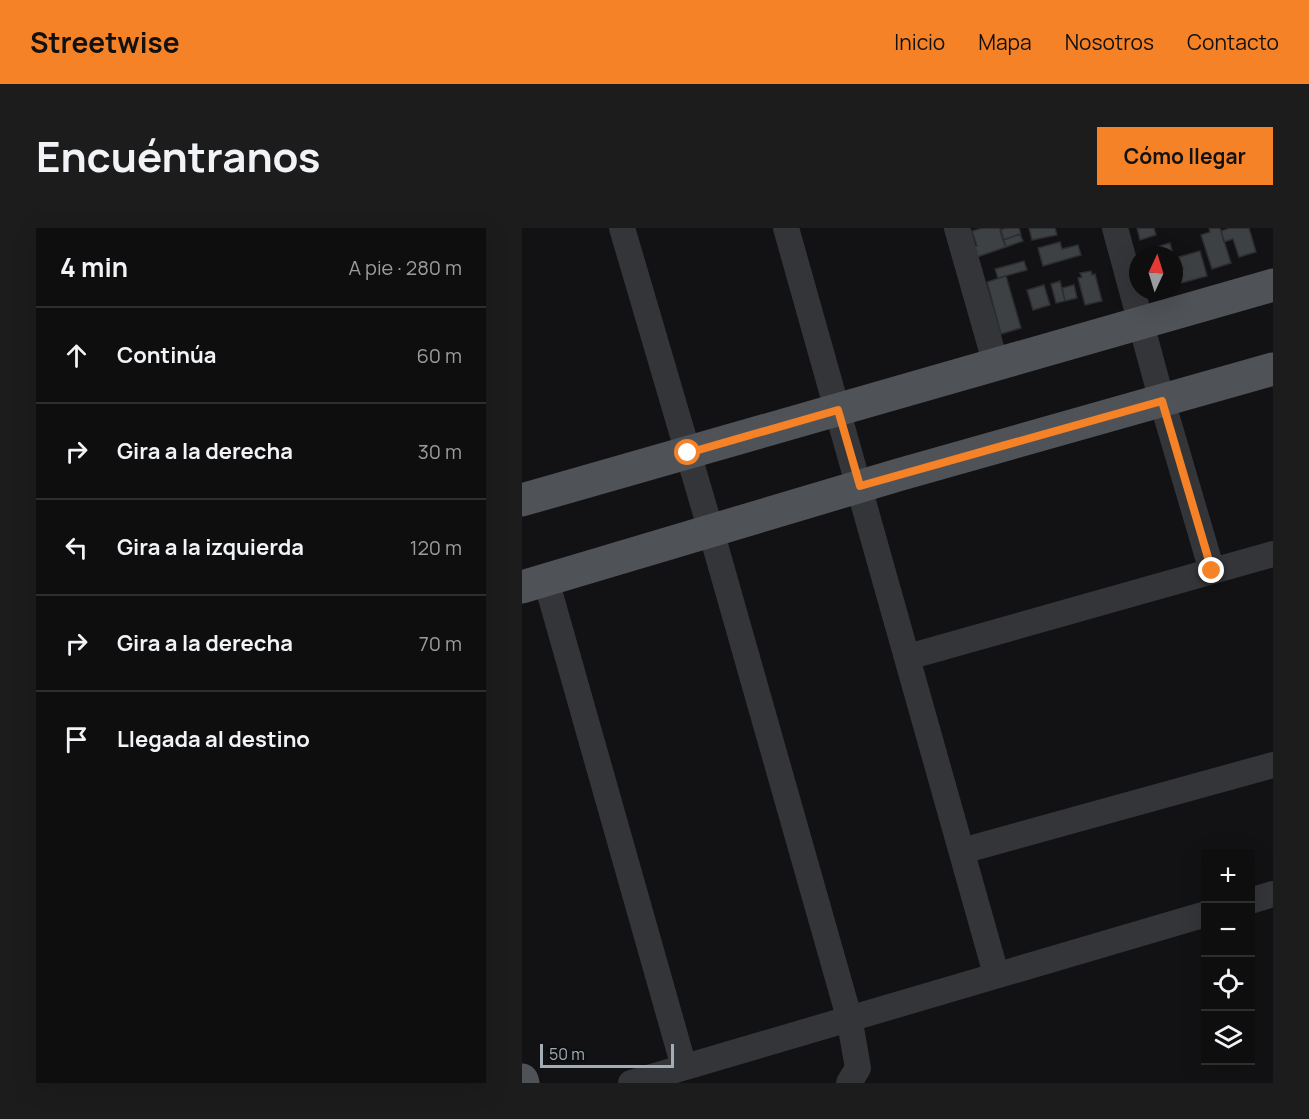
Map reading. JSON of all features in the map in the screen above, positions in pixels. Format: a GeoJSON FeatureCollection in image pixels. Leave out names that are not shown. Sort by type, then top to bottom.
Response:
{"type":"FeatureCollection","features":[{"type":"Feature","properties":{"kind":"main road"},"geometry":{"type":"LineString","coordinates":[[524,492],[688,453],[1273,285]]}},
{"type":"Feature","properties":{"kind":"main road"},"geometry":{"type":"LineString","coordinates":[[534,583],[860,486],[1273,369]]}},
{"type":"Feature","properties":{"kind":"street"},"geometry":{"type":"LineString","coordinates":[[622,228],[849,1017],[858,1068],[849,1083]]}},
{"type":"Feature","properties":{"kind":"street"},"geometry":{"type":"LineString","coordinates":[[786,228],[996,974]]}},
{"type":"Feature","properties":{"kind":"street"},"geometry":{"type":"LineString","coordinates":[[957,228],[996,365]]}},
{"type":"Feature","properties":{"kind":"street"},"geometry":{"type":"LineString","coordinates":[[1115,228],[1162,401],[1212,571]]}},
{"type":"Feature","properties":{"kind":"street"},"geometry":{"type":"LineString","coordinates":[[908,657],[1273,554]]}},
{"type":"Feature","properties":{"kind":"street"},"geometry":{"type":"LineString","coordinates":[[534,583],[684,1067]]}},
{"type":"Feature","properties":{"kind":"street"},"geometry":{"type":"LineString","coordinates":[[962,851],[1273,765]]}},
{"type":"Feature","properties":{"kind":"street"},"geometry":{"type":"LineString","coordinates":[[1255,900],[1273,894]]}},
{"type":"Feature","properties":{"kind":"street"},"geometry":{"type":"LineString","coordinates":[[631,1083],[849,1017],[1201,915]]}},
{"type":"Feature","properties":{"kind":"building"},"geometry":{"type":"Polygon","coordinates":[[[982,228],[1000,228],[1006,247],[977,257],[974,246],[977,246],[972,231],[982,228]]]}},
{"type":"Feature","properties":{"kind":"building"},"geometry":{"type":"Polygon","coordinates":[[[1019,228],[1021,234],[1003,240],[1000,230],[1019,228]]]}},
{"type":"Feature","properties":{"kind":"building"},"geometry":{"type":"Polygon","coordinates":[[[1029,228],[1055,228],[1057,235],[1032,240],[1029,228]]]}},
{"type":"Feature","properties":{"kind":"building"},"geometry":{"type":"Polygon","coordinates":[[[1137,228],[1154,228],[1156,235],[1140,240],[1137,228]]]}},
{"type":"Feature","properties":{"kind":"building"},"geometry":{"type":"Polygon","coordinates":[[[1209,228],[1220,228],[1231,263],[1212,269],[1201,235],[1210,232],[1209,228]]]}},
{"type":"Feature","properties":{"kind":"building"},"geometry":{"type":"Polygon","coordinates":[[[1230,228],[1249,228],[1256,252],[1239,257],[1233,239],[1224,242],[1221,231],[1230,228]]]}},
{"type":"Feature","properties":{"kind":"building"},"geometry":{"type":"Polygon","coordinates":[[[1020,234],[1023,241],[1006,247],[1003,240],[1020,234]]]}},
{"type":"Feature","properties":{"kind":"building"},"geometry":{"type":"Polygon","coordinates":[[[1060,242],[1062,249],[1078,245],[1081,255],[1043,266],[1038,248],[1060,242]]]}},
{"type":"Feature","properties":{"kind":"building"},"geometry":{"type":"Polygon","coordinates":[[[1200,251],[1207,276],[1183,283],[1183,256],[1200,251]]]}},
{"type":"Feature","properties":{"kind":"building"},"geometry":{"type":"Polygon","coordinates":[[[1024,261],[1027,270],[998,278],[995,269],[1024,261]]]}},
{"type":"Feature","properties":{"kind":"building"},"geometry":{"type":"Polygon","coordinates":[[[1091,271],[1092,275],[1095,274],[1102,301],[1085,305],[1078,278],[1082,277],[1080,273],[1091,271]]]}},
{"type":"Feature","properties":{"kind":"building"},"geometry":{"type":"Polygon","coordinates":[[[1006,276],[1021,328],[1001,334],[987,282],[1006,276]]]}},
{"type":"Feature","properties":{"kind":"building"},"geometry":{"type":"Polygon","coordinates":[[[1060,281],[1065,301],[1056,303],[1051,284],[1060,281]]]}},
{"type":"Feature","properties":{"kind":"building"},"geometry":{"type":"Polygon","coordinates":[[[1044,285],[1050,305],[1033,310],[1027,290],[1044,285]]]}},
{"type":"Feature","properties":{"kind":"building"},"geometry":{"type":"Polygon","coordinates":[[[1074,285],[1077,298],[1065,301],[1062,288],[1074,285]]]}},
{"type":"Feature","properties":{"kind":"route"},"geometry":{"type":"LineString","coordinates":[[688,453],[838,410],[860,486],[1162,401],[1212,571]]}}]}
